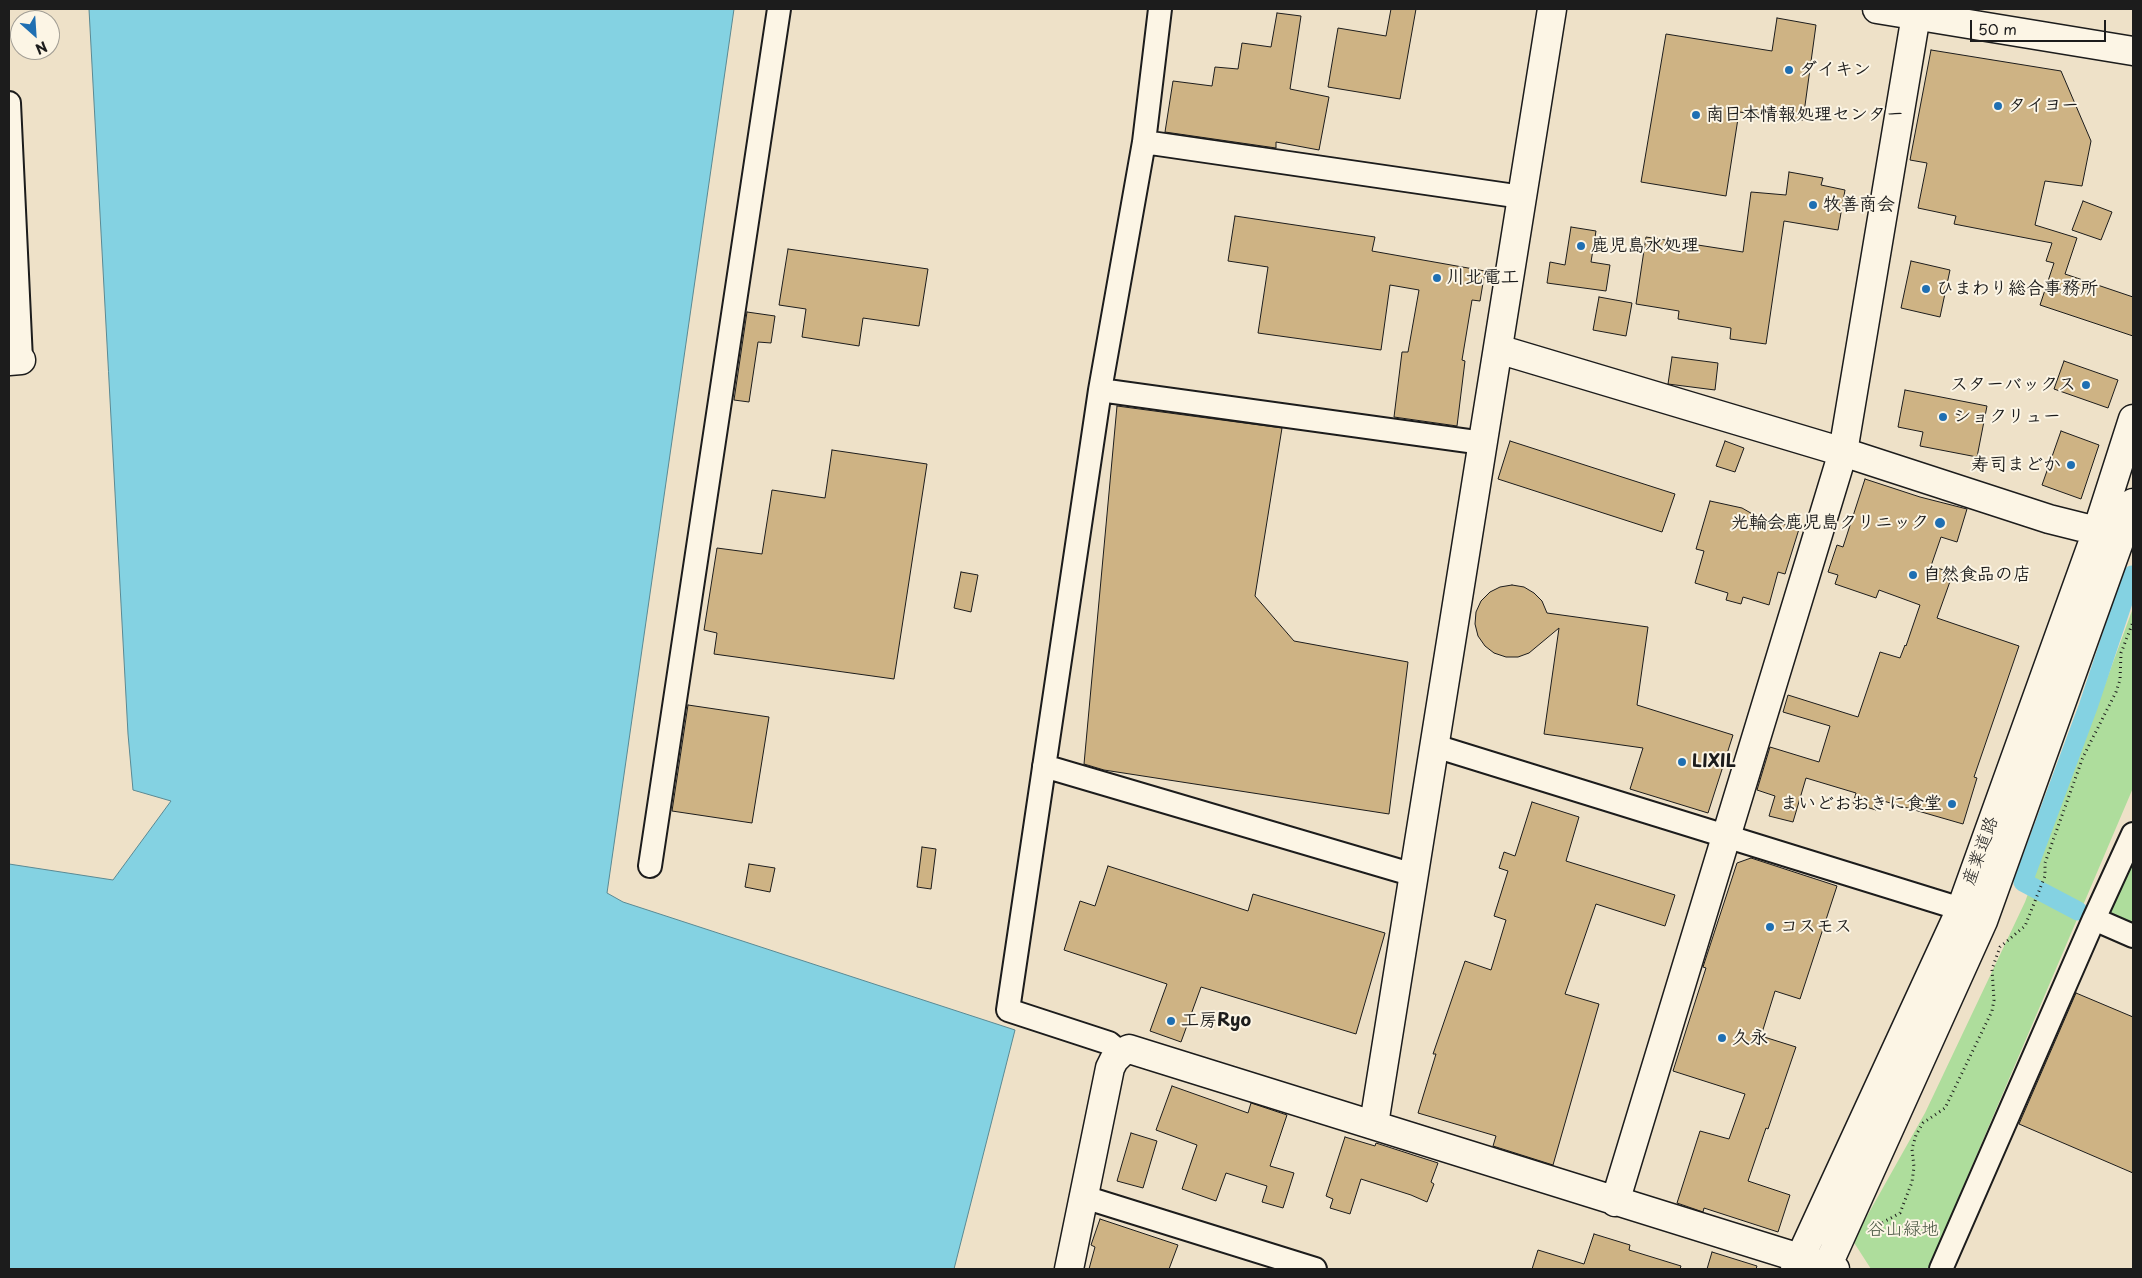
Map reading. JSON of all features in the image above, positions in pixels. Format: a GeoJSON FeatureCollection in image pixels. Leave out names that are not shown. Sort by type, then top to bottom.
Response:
{"type":"FeatureCollection","features":[{"type":"Feature","properties":{"kind":"street"},"geometry":{"type":"LineString","coordinates":[[650,866],[779,9]]}},
{"type":"Feature","properties":{"kind":"street"},"geometry":{"type":"LineString","coordinates":[[1121,1052],[1109,1043],[1008,1010],[1100,390],[1144,142],[1160,9]]}},
{"type":"Feature","properties":{"kind":"street"},"geometry":{"type":"LineString","coordinates":[[1374,1124],[1552,9]]}},
{"type":"Feature","properties":{"kind":"street"},"geometry":{"type":"LineString","coordinates":[[1877,9],[1917,12],[2133,52]]}},
{"type":"Feature","properties":{"kind":"street"},"geometry":{"type":"LineString","coordinates":[[1615,1202],[1843,452],[1917,12]]}},
{"type":"Feature","properties":{"kind":"street"},"geometry":{"type":"LineString","coordinates":[[9,103],[15,360]]}},
{"type":"Feature","properties":{"kind":"street"},"geometry":{"type":"LineString","coordinates":[[1144,142],[1522,197]]}},
{"type":"Feature","properties":{"kind":"street"},"geometry":{"type":"LineString","coordinates":[[1498,349],[1843,452],[2117,540]]}},
{"type":"Feature","properties":{"kind":"street"},"geometry":{"type":"LineString","coordinates":[[1100,390],[1484,443]]}},
{"type":"Feature","properties":{"kind":"street","name":"産業道路"},"geometry":{"type":"LineString","coordinates":[[1829,1268],[1983,921],[2117,540],[2133,419]]}},
{"type":"Feature","properties":{"kind":"street","name":"産業道路"},"geometry":{"type":"LineString","coordinates":[[1798,1263],[1961,909],[2133,503]]}},
{"type":"Feature","properties":{"kind":"street"},"geometry":{"type":"LineString","coordinates":[[1435,746],[1961,909]]}},
{"type":"Feature","properties":{"kind":"street"},"geometry":{"type":"LineString","coordinates":[[1044,766],[1414,875]]}},
{"type":"Feature","properties":{"kind":"street"},"geometry":{"type":"LineString","coordinates":[[1941,1269],[2133,834]]}},
{"type":"Feature","properties":{"kind":"street"},"geometry":{"type":"LineString","coordinates":[[2094,919],[2133,936]]}},
{"type":"Feature","properties":{"kind":"street"},"geometry":{"type":"LineString","coordinates":[[1069,1269],[1110,1068],[1121,1052],[1129,1049],[1374,1124],[1798,1263],[1829,1268]]}},
{"type":"Feature","properties":{"kind":"street"},"geometry":{"type":"LineString","coordinates":[[1084,1197],[1315,1269]]}},
{"type":"Feature","properties":{"kind":"path"},"geometry":{"type":"LineString","coordinates":[[1865,1231],[1900,1213],[1912,1182],[1914,1166],[1912,1148],[1916,1135],[1923,1123],[1945,1108],[1992,1011],[1994,1000],[1992,969],[1996,957],[2000,947],[2026,926],[2045,876],[2046,863],[2051,846],[2083,757],[2116,692],[2120,680],[2121,654],[2133,622]]}},
{"type":"Feature","properties":{"kind":"green space","name":"谷山緑地"},"geometry":{"type":"Polygon","coordinates":[[[2133,608],[2133,788],[1928,1269],[1871,1269],[1853,1241],[1925,1113],[2025,902],[2133,608]]]}},
{"type":"Feature","properties":{"kind":"green space"},"geometry":{"type":"Polygon","coordinates":[[[2133,857],[2133,927],[2107,916],[2133,857]]]}},
{"type":"Feature","properties":{"kind":"water"},"geometry":{"type":"Polygon","coordinates":[[[89,9],[734,9],[607,893],[623,902],[1015,1030],[954,1269],[9,1269],[9,864],[113,880],[171,801],[133,790],[128,734],[89,9]]]}},
{"type":"Feature","properties":{"kind":"building"},"geometry":{"type":"Polygon","coordinates":[[[1391,9],[1416,9],[1400,99],[1328,87],[1338,28],[1386,36],[1391,9]]]}},
{"type":"Feature","properties":{"kind":"building"},"geometry":{"type":"Polygon","coordinates":[[[1277,13],[1301,16],[1290,89],[1329,97],[1319,150],[1276,142],[1276,148],[1165,132],[1173,81],[1212,86],[1215,67],[1238,69],[1242,43],[1271,47],[1277,13]]]}},
{"type":"Feature","properties":{"kind":"building","name":"南日本情報処理センター"},"geometry":{"type":"Polygon","coordinates":[[[1777,18],[1816,25],[1803,120],[1739,112],[1726,196],[1641,182],[1666,34],[1772,51],[1777,18]]]}},
{"type":"Feature","properties":{"kind":"building","name":"タイヨー"},"geometry":{"type":"Polygon","coordinates":[[[1931,50],[2061,71],[2091,141],[2082,186],[2045,181],[2035,225],[2077,238],[2065,274],[2133,297],[2133,336],[2040,305],[2054,263],[2046,261],[2052,243],[1954,224],[1956,216],[1918,208],[1927,163],[1910,160],[1931,50]]]}},
{"type":"Feature","properties":{"kind":"building"},"geometry":{"type":"Polygon","coordinates":[[[1789,172],[1823,178],[1821,185],[1845,190],[1838,230],[1784,221],[1766,344],[1730,339],[1731,328],[1678,319],[1679,311],[1636,304],[1646,237],[1743,252],[1751,192],[1786,195],[1789,172]]]}},
{"type":"Feature","properties":{"kind":"building"},"geometry":{"type":"Polygon","coordinates":[[[2083,201],[2112,212],[2101,240],[2072,230],[2083,201]]]}},
{"type":"Feature","properties":{"kind":"building"},"geometry":{"type":"Polygon","coordinates":[[[1235,216],[1375,237],[1372,251],[1485,271],[1480,301],[1472,300],[1462,360],[1465,361],[1457,426],[1394,417],[1402,352],[1408,352],[1419,290],[1390,285],[1381,350],[1258,333],[1268,267],[1228,261],[1235,216]]]}},
{"type":"Feature","properties":{"kind":"building","name":"鹿児島水処理"},"geometry":{"type":"Polygon","coordinates":[[[1571,227],[1596,231],[1591,262],[1610,265],[1606,291],[1547,283],[1550,262],[1565,265],[1571,227]]]}},
{"type":"Feature","properties":{"kind":"building"},"geometry":{"type":"Polygon","coordinates":[[[788,249],[928,269],[919,326],[863,318],[859,346],[802,337],[806,309],[779,305],[788,249]]]}},
{"type":"Feature","properties":{"kind":"building","name":"ひまわり総合事務所"},"geometry":{"type":"Polygon","coordinates":[[[1911,261],[1950,270],[1940,317],[1901,308],[1911,261]]]}},
{"type":"Feature","properties":{"kind":"building"},"geometry":{"type":"Polygon","coordinates":[[[1599,297],[1632,303],[1626,336],[1593,330],[1599,297]]]}},
{"type":"Feature","properties":{"kind":"building"},"geometry":{"type":"Polygon","coordinates":[[[747,312],[775,316],[771,343],[758,342],[749,402],[734,400],[747,312]]]}},
{"type":"Feature","properties":{"kind":"building"},"geometry":{"type":"Polygon","coordinates":[[[1672,357],[1718,363],[1715,390],[1668,384],[1672,357]]]}},
{"type":"Feature","properties":{"kind":"building","name":"スターバックス"},"geometry":{"type":"Polygon","coordinates":[[[2064,361],[2118,380],[2108,408],[2054,389],[2064,361]]]}},
{"type":"Feature","properties":{"kind":"building","name":"ショクリュー"},"geometry":{"type":"Polygon","coordinates":[[[1905,390],[1987,406],[1977,457],[1920,446],[1923,432],[1898,427],[1905,390]]]}},
{"type":"Feature","properties":{"kind":"building"},"geometry":{"type":"Polygon","coordinates":[[[1117,406],[1282,428],[1255,596],[1294,641],[1408,662],[1389,814],[1104,770],[1084,764],[1117,406]]]}},
{"type":"Feature","properties":{"kind":"building","name":"寿司まどか"},"geometry":{"type":"Polygon","coordinates":[[[2061,431],[2099,445],[2081,499],[2042,485],[2061,431]]]}},
{"type":"Feature","properties":{"kind":"building"},"geometry":{"type":"Polygon","coordinates":[[[1510,441],[1675,494],[1662,532],[1498,479],[1510,441]]]}},
{"type":"Feature","properties":{"kind":"building"},"geometry":{"type":"Polygon","coordinates":[[[1725,441],[1744,448],[1735,472],[1716,466],[1725,441]]]}},
{"type":"Feature","properties":{"kind":"building"},"geometry":{"type":"Polygon","coordinates":[[[832,450],[927,464],[894,679],[714,654],[717,633],[704,630],[717,548],[762,554],[772,490],[825,498],[832,450]]]}},
{"type":"Feature","properties":{"kind":"building"},"geometry":{"type":"Polygon","coordinates":[[[1865,479],[1920,497],[1967,509],[1957,542],[1941,537],[1931,566],[1953,573],[1937,618],[2019,646],[1974,777],[1977,778],[1963,824],[1880,800],[1876,810],[1853,803],[1856,793],[1806,778],[1793,822],[1769,816],[1775,796],[1757,790],[1770,747],[1819,762],[1830,726],[1783,712],[1788,695],[1858,717],[1880,652],[1900,658],[1906,646],[1920,605],[1879,590],[1876,598],[1835,584],[1838,575],[1828,572],[1837,545],[1843,547],[1865,479]]]}},
{"type":"Feature","properties":{"kind":"building"},"geometry":{"type":"Polygon","coordinates":[[[1710,501],[1742,508],[1756,516],[1799,529],[1785,574],[1778,572],[1769,605],[1743,597],[1741,604],[1726,600],[1728,593],[1695,583],[1704,551],[1696,549],[1710,501]]]}},
{"type":"Feature","properties":{"kind":"building"},"geometry":{"type":"Polygon","coordinates":[[[961,572],[978,575],[971,612],[954,608],[961,572]]]}},
{"type":"Feature","properties":{"kind":"building"},"geometry":{"type":"Polygon","coordinates":[[[1512,585],[1524,587],[1534,593],[1542,601],[1547,613],[1648,627],[1637,705],[1733,735],[1708,813],[1630,789],[1643,748],[1544,734],[1559,628],[1529,653],[1518,657],[1506,657],[1494,653],[1485,646],[1478,636],[1475,624],[1476,612],[1481,601],[1490,592],[1500,587],[1512,585]]]}},
{"type":"Feature","properties":{"kind":"building"},"geometry":{"type":"Polygon","coordinates":[[[688,705],[769,717],[752,823],[672,811],[688,705]]]}},
{"type":"Feature","properties":{"kind":"building"},"geometry":{"type":"Polygon","coordinates":[[[1532,802],[1579,817],[1566,861],[1675,895],[1665,926],[1596,904],[1565,994],[1599,1004],[1553,1165],[1493,1146],[1496,1136],[1418,1113],[1436,1054],[1433,1054],[1465,961],[1491,970],[1506,920],[1494,916],[1508,871],[1499,868],[1504,852],[1515,856],[1532,802]]]}},
{"type":"Feature","properties":{"kind":"building"},"geometry":{"type":"Polygon","coordinates":[[[922,847],[936,849],[931,889],[917,887],[922,847]]]}},
{"type":"Feature","properties":{"kind":"building"},"geometry":{"type":"Polygon","coordinates":[[[1751,858],[1837,886],[1800,999],[1775,991],[1761,1036],[1796,1047],[1748,1181],[1790,1195],[1778,1232],[1704,1208],[1703,1212],[1677,1203],[1700,1131],[1729,1139],[1745,1094],[1673,1071],[1706,968],[1703,967],[1737,863],[1751,858]]]}},
{"type":"Feature","properties":{"kind":"building"},"geometry":{"type":"Polygon","coordinates":[[[749,864],[775,868],[770,892],[745,887],[749,864]]]}},
{"type":"Feature","properties":{"kind":"building"},"geometry":{"type":"Polygon","coordinates":[[[1108,866],[1248,911],[1253,894],[1385,933],[1356,1034],[1201,987],[1181,1042],[1150,1031],[1167,984],[1064,950],[1080,901],[1095,906],[1108,866]]]}},
{"type":"Feature","properties":{"kind":"building"},"geometry":{"type":"Polygon","coordinates":[[[2076,993],[2133,1017],[2133,1173],[2019,1124],[2076,993]]]}},
{"type":"Feature","properties":{"kind":"building"},"geometry":{"type":"Polygon","coordinates":[[[1172,1086],[1248,1113],[1251,1103],[1287,1115],[1270,1166],[1294,1173],[1283,1208],[1262,1202],[1267,1186],[1226,1173],[1216,1201],[1182,1189],[1197,1145],[1156,1130],[1172,1086]]]}},
{"type":"Feature","properties":{"kind":"building"},"geometry":{"type":"Polygon","coordinates":[[[1131,1133],[1157,1141],[1143,1188],[1117,1181],[1131,1133]]]}},
{"type":"Feature","properties":{"kind":"building"},"geometry":{"type":"Polygon","coordinates":[[[1345,1137],[1375,1146],[1376,1143],[1438,1163],[1431,1182],[1434,1184],[1427,1202],[1361,1179],[1350,1214],[1330,1208],[1333,1199],[1326,1196],[1345,1137]]]}},
{"type":"Feature","properties":{"kind":"building"},"geometry":{"type":"Polygon","coordinates":[[[1100,1219],[1178,1245],[1169,1269],[1089,1269],[1095,1247],[1091,1245],[1100,1219]]]}},
{"type":"Feature","properties":{"kind":"building"},"geometry":{"type":"Polygon","coordinates":[[[1594,1234],[1630,1245],[1629,1250],[1681,1266],[1680,1269],[1532,1269],[1538,1250],[1584,1264],[1594,1234]]]}},
{"type":"Feature","properties":{"kind":"building"},"geometry":{"type":"Polygon","coordinates":[[[1712,1252],[1757,1266],[1756,1269],[1707,1269],[1712,1252]]]}},
{"type":"Feature","properties":{"kind":"waterway"},"geometry":{"type":"LineString","coordinates":[[2078,911],[2023,882],[2088,707],[2132,575]]}},
{"type":"Feature","properties":{"kind":"place","name":"ダイキン"},"geometry":{"type":"Point","coordinates":[1789,70]}},
{"type":"Feature","properties":{"kind":"place","name":"タイヨー"},"geometry":{"type":"Point","coordinates":[1998,106]}},
{"type":"Feature","properties":{"kind":"place","name":"南日本情報処理センター"},"geometry":{"type":"Point","coordinates":[1696,115]}},
{"type":"Feature","properties":{"kind":"place","name":"牧善商会"},"geometry":{"type":"Point","coordinates":[1813,205]}},
{"type":"Feature","properties":{"kind":"place","name":"鹿児島水処理"},"geometry":{"type":"Point","coordinates":[1581,246]}},
{"type":"Feature","properties":{"kind":"place","name":"川北電工"},"geometry":{"type":"Point","coordinates":[1437,278]}},
{"type":"Feature","properties":{"kind":"place","name":"ひまわり総合事務所"},"geometry":{"type":"Point","coordinates":[1926,289]}},
{"type":"Feature","properties":{"kind":"place","name":"スターバックス"},"geometry":{"type":"Point","coordinates":[2086,385]}},
{"type":"Feature","properties":{"kind":"place","name":"ショクリュー"},"geometry":{"type":"Point","coordinates":[1943,417]}},
{"type":"Feature","properties":{"kind":"place","name":"寿司まどか"},"geometry":{"type":"Point","coordinates":[2071,465]}},
{"type":"Feature","properties":{"kind":"place","name":"光輪会鹿児島クリニック"},"geometry":{"type":"Point","coordinates":[1940,523]}},
{"type":"Feature","properties":{"kind":"place","name":"自然食品の店"},"geometry":{"type":"Point","coordinates":[1913,575]}},
{"type":"Feature","properties":{"kind":"place","name":"LIXIL"},"geometry":{"type":"Point","coordinates":[1682,762]}},
{"type":"Feature","properties":{"kind":"place","name":"まいどおおきに食堂"},"geometry":{"type":"Point","coordinates":[1952,804]}},
{"type":"Feature","properties":{"kind":"place","name":"コスモス"},"geometry":{"type":"Point","coordinates":[1770,927]}},
{"type":"Feature","properties":{"kind":"place","name":"工房Ryo"},"geometry":{"type":"Point","coordinates":[1171,1021]}},
{"type":"Feature","properties":{"kind":"place","name":"久永"},"geometry":{"type":"Point","coordinates":[1722,1038]}}]}
